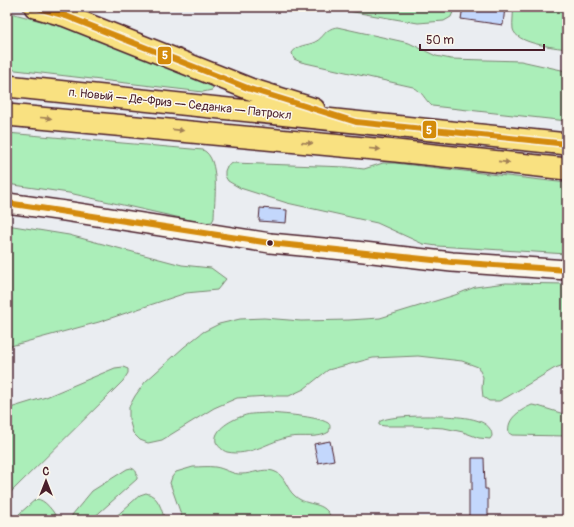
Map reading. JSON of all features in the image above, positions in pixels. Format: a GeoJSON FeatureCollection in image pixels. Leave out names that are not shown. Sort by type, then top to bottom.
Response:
{"type":"FeatureCollection","features":[{"type":"Feature","properties":{"kind":"main road"},"geometry":{"type":"LineString","coordinates":[[35,7],[66,16],[250,89],[356,122]]}},
{"type":"Feature","properties":{"kind":"main road","name":"п. Новый — Де-Фриз — Седанка — Патрокл"},"geometry":{"type":"LineString","coordinates":[[7,86],[567,144]]}},
{"type":"Feature","properties":{"kind":"main road"},"geometry":{"type":"LineString","coordinates":[[7,115],[396,151],[567,169]]}},
{"type":"Feature","properties":{"kind":"main road"},"geometry":{"type":"LineString","coordinates":[[7,203],[270,243],[452,262],[567,270]]}},
{"type":"Feature","properties":{"kind":"green space"},"geometry":{"type":"Polygon","coordinates":[[[324,7],[455,7],[451,17],[444,21],[418,23],[324,7]]]}},
{"type":"Feature","properties":{"kind":"green space"},"geometry":{"type":"Polygon","coordinates":[[[513,7],[567,7],[567,49],[536,44],[521,38],[513,29],[513,7]]]}},
{"type":"Feature","properties":{"kind":"green space"},"geometry":{"type":"Polygon","coordinates":[[[7,12],[71,29],[213,84],[212,90],[203,92],[7,69],[7,12]]]}},
{"type":"Feature","properties":{"kind":"green space"},"geometry":{"type":"Polygon","coordinates":[[[337,27],[409,43],[436,56],[451,59],[521,61],[566,71],[567,121],[432,106],[419,91],[413,87],[301,62],[294,59],[292,53],[294,50],[315,42],[329,29],[337,27]]]}},
{"type":"Feature","properties":{"kind":"green space"},"geometry":{"type":"Polygon","coordinates":[[[7,133],[203,150],[209,155],[214,171],[214,218],[212,222],[203,223],[69,193],[7,184],[7,133]]]}},
{"type":"Feature","properties":{"kind":"green space"},"geometry":{"type":"Polygon","coordinates":[[[233,163],[347,167],[364,169],[383,163],[395,163],[567,183],[567,254],[423,244],[377,223],[287,203],[240,188],[228,181],[225,176],[227,166],[233,163]]]}},
{"type":"Feature","properties":{"kind":"green space"},"geometry":{"type":"Polygon","coordinates":[[[7,225],[69,235],[182,265],[211,268],[226,279],[217,290],[186,293],[99,322],[7,347],[7,225]]]}},
{"type":"Feature","properties":{"kind":"green space"},"geometry":{"type":"Polygon","coordinates":[[[506,283],[567,284],[567,364],[555,368],[499,401],[489,401],[483,397],[483,377],[478,367],[462,361],[418,356],[373,358],[328,370],[304,389],[289,396],[237,398],[214,408],[162,440],[148,443],[140,440],[133,433],[129,419],[129,407],[145,382],[203,332],[219,324],[240,319],[264,318],[301,321],[380,318],[455,295],[475,287],[506,283]]]}},
{"type":"Feature","properties":{"kind":"green space"},"geometry":{"type":"Polygon","coordinates":[[[123,367],[128,369],[128,373],[123,381],[7,496],[7,409],[46,397],[115,368],[123,367]]]}},
{"type":"Feature","properties":{"kind":"green space"},"geometry":{"type":"Polygon","coordinates":[[[532,405],[567,415],[567,436],[512,435],[509,433],[510,423],[515,415],[532,405]]]}},
{"type":"Feature","properties":{"kind":"green space"},"geometry":{"type":"Polygon","coordinates":[[[267,413],[299,416],[323,421],[330,425],[329,432],[315,436],[290,437],[252,451],[235,453],[227,452],[217,444],[216,437],[218,433],[229,422],[246,415],[267,413]]]}},
{"type":"Feature","properties":{"kind":"green space"},"geometry":{"type":"Polygon","coordinates":[[[410,416],[444,416],[473,419],[481,422],[491,430],[492,436],[490,439],[479,438],[463,432],[444,428],[379,425],[379,422],[391,418],[410,416]]]}},
{"type":"Feature","properties":{"kind":"green space"},"geometry":{"type":"Polygon","coordinates":[[[193,467],[215,467],[239,474],[265,470],[273,471],[283,478],[289,490],[295,496],[305,502],[321,506],[329,513],[332,520],[183,520],[170,483],[176,472],[193,467]]]}},
{"type":"Feature","properties":{"kind":"green space"},"geometry":{"type":"Polygon","coordinates":[[[131,468],[136,472],[137,479],[91,520],[72,520],[72,515],[92,491],[131,468]]]}},
{"type":"Feature","properties":{"kind":"green space"},"geometry":{"type":"Polygon","coordinates":[[[146,493],[157,500],[165,520],[112,520],[140,495],[146,493]]]}},
{"type":"Feature","properties":{"kind":"green space"},"geometry":{"type":"Polygon","coordinates":[[[36,499],[43,501],[52,510],[58,520],[24,520],[19,514],[36,499]]]}},
{"type":"Feature","properties":{"kind":"building"},"geometry":{"type":"Polygon","coordinates":[[[463,7],[505,7],[503,25],[461,19],[463,7]]]}},
{"type":"Feature","properties":{"kind":"building"},"geometry":{"type":"Polygon","coordinates":[[[260,208],[287,210],[286,223],[259,221],[260,208]]]}},
{"type":"Feature","properties":{"kind":"building"},"geometry":{"type":"Polygon","coordinates":[[[330,441],[334,460],[318,463],[314,444],[330,441]]]}},
{"type":"Feature","properties":{"kind":"building"},"geometry":{"type":"Polygon","coordinates":[[[472,458],[484,458],[485,489],[488,489],[488,520],[469,520],[469,490],[472,490],[472,458]]]}},
{"type":"Feature","properties":{"kind":"transit line","name":"5"},"geometry":{"type":"LineString","coordinates":[[35,7],[66,16],[250,89],[356,122],[567,144]]}},
{"type":"Feature","properties":{"kind":"transit line","name":"5"},"geometry":{"type":"LineString","coordinates":[[7,203],[270,243],[452,262],[567,270]]}}]}
